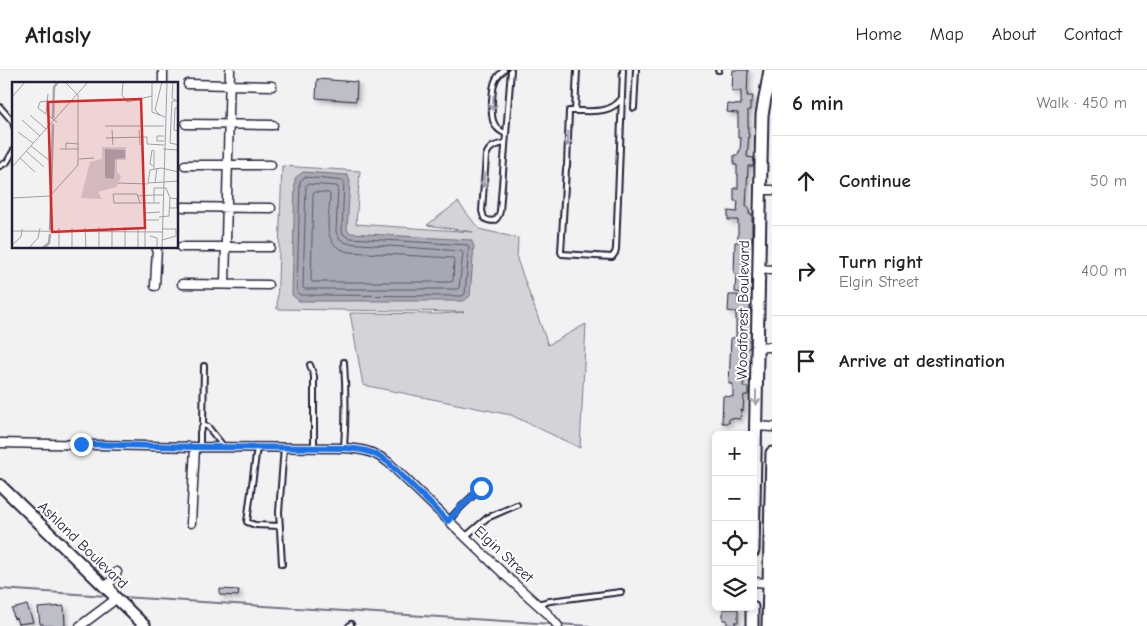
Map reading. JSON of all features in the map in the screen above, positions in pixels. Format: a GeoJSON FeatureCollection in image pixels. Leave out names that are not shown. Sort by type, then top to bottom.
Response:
{"type":"FeatureCollection","features":[{"type":"Feature","properties":{"kind":"main road","name":"Woodforest Boulevard"},"geometry":{"type":"LineString","coordinates":[[755,476],[759,269],[766,190],[770,70]]}},
{"type":"Feature","properties":{"kind":"main road"},"geometry":{"type":"LineString","coordinates":[[768,626],[771,583],[772,453]]}},
{"type":"Feature","properties":{"kind":"main road"},"geometry":{"type":"LineString","coordinates":[[752,611],[752,626]]}},
{"type":"Feature","properties":{"kind":"street"},"geometry":{"type":"LineString","coordinates":[[226,284],[230,70]]}},
{"type":"Feature","properties":{"kind":"street"},"geometry":{"type":"LineString","coordinates":[[188,84],[272,86]]}},
{"type":"Feature","properties":{"kind":"street"},"geometry":{"type":"LineString","coordinates":[[186,124],[273,125]]}},
{"type":"Feature","properties":{"kind":"street"},"geometry":{"type":"LineString","coordinates":[[185,165],[271,166]]}},
{"type":"Feature","properties":{"kind":"street"},"geometry":{"type":"LineString","coordinates":[[183,207],[271,208]]}},
{"type":"Feature","properties":{"kind":"street"},"geometry":{"type":"LineString","coordinates":[[181,247],[270,247]]}},
{"type":"Feature","properties":{"kind":"street"},"geometry":{"type":"LineString","coordinates":[[155,286],[157,249]]}},
{"type":"Feature","properties":{"kind":"street"},"geometry":{"type":"LineString","coordinates":[[759,269],[772,270]]}},
{"type":"Feature","properties":{"kind":"street"},"geometry":{"type":"LineString","coordinates":[[182,284],[268,285]]}},
{"type":"Feature","properties":{"kind":"street"},"geometry":{"type":"LineString","coordinates":[[758,347],[772,347]]}},
{"type":"Feature","properties":{"kind":"street"},"geometry":{"type":"LineString","coordinates":[[756,426],[772,427]]}},
{"type":"Feature","properties":{"kind":"street","name":"Elgin Street"},"geometry":{"type":"LineString","coordinates":[[0,444],[314,447],[359,449],[369,452],[379,456],[392,466],[558,626]]}},
{"type":"Feature","properties":{"kind":"street"},"geometry":{"type":"LineString","coordinates":[[191,523],[198,447]]}},
{"type":"Feature","properties":{"kind":"street","name":"Ashland Boulevard"},"geometry":{"type":"LineString","coordinates":[[0,486],[145,626]]}},
{"type":"Feature","properties":{"kind":"street"},"geometry":{"type":"LineString","coordinates":[[757,504],[771,505]]}},
{"type":"Feature","properties":{"kind":"street"},"geometry":{"type":"LineString","coordinates":[[80,626],[112,602],[115,597],[109,584],[117,572]]}},
{"type":"Feature","properties":{"kind":"street"},"geometry":{"type":"LineString","coordinates":[[757,582],[771,583]]}},
{"type":"Feature","properties":{"kind":"lane"},"geometry":{"type":"LineString","coordinates":[[504,70],[497,76],[494,82],[492,121],[495,126],[506,134]]}},
{"type":"Feature","properties":{"kind":"lane"},"geometry":{"type":"LineString","coordinates":[[505,144],[491,147],[486,156],[482,211],[487,220],[495,221],[500,211],[511,70]]}},
{"type":"Feature","properties":{"kind":"lane"},"geometry":{"type":"LineString","coordinates":[[575,111],[577,70]]}},
{"type":"Feature","properties":{"kind":"lane"},"geometry":{"type":"LineString","coordinates":[[622,98],[608,110],[569,111],[567,166],[560,252],[562,254],[612,257],[615,253],[624,70]]}},
{"type":"Feature","properties":{"kind":"lane"},"geometry":{"type":"LineString","coordinates":[[634,108],[636,70]]}},
{"type":"Feature","properties":{"kind":"lane"},"geometry":{"type":"LineString","coordinates":[[0,107],[12,121]]}},
{"type":"Feature","properties":{"kind":"lane"},"geometry":{"type":"LineString","coordinates":[[0,166],[7,162],[12,153]]}},
{"type":"Feature","properties":{"kind":"lane"},"geometry":{"type":"LineString","coordinates":[[344,362],[346,414],[344,448]]}},
{"type":"Feature","properties":{"kind":"lane"},"geometry":{"type":"LineString","coordinates":[[310,365],[314,376],[314,447]]}},
{"type":"Feature","properties":{"kind":"lane"},"geometry":{"type":"LineString","coordinates":[[198,447],[203,425],[204,366]]}},
{"type":"Feature","properties":{"kind":"lane"},"geometry":{"type":"LineString","coordinates":[[203,425],[208,427],[224,447]]}},
{"type":"Feature","properties":{"kind":"lane"},"geometry":{"type":"LineString","coordinates":[[257,447],[247,522],[255,525],[280,526]]}},
{"type":"Feature","properties":{"kind":"lane"},"geometry":{"type":"LineString","coordinates":[[282,564],[279,512],[284,447]]}},
{"type":"Feature","properties":{"kind":"lane"},"geometry":{"type":"LineString","coordinates":[[448,521],[481,488]]}},
{"type":"Feature","properties":{"kind":"lane"},"geometry":{"type":"LineString","coordinates":[[465,537],[486,518],[517,505]]}},
{"type":"Feature","properties":{"kind":"lane"},"geometry":{"type":"LineString","coordinates":[[537,604],[621,592]]}},
{"type":"Feature","properties":{"kind":"shaded area"},"geometry":{"type":"Polygon","coordinates":[[[282,166],[360,171],[356,224],[473,232],[427,225],[458,202],[479,229],[518,238],[517,259],[548,345],[586,324],[580,448],[511,415],[363,385],[350,313],[439,314],[464,312],[277,309],[282,166]]]}},
{"type":"Feature","properties":{"kind":"water"},"geometry":{"type":"Polygon","coordinates":[[[303,172],[347,175],[350,180],[347,230],[351,233],[471,240],[474,246],[470,296],[464,301],[299,301],[292,295],[295,178],[303,172]]]}},
{"type":"Feature","properties":{"kind":"building"},"geometry":{"type":"Polygon","coordinates":[[[733,70],[748,70],[747,96],[753,96],[752,102],[750,102],[750,110],[748,110],[749,134],[747,157],[754,158],[753,166],[748,166],[746,207],[749,207],[749,214],[752,214],[752,240],[746,240],[746,247],[743,247],[745,293],[735,292],[735,242],[738,242],[738,220],[728,220],[728,211],[737,212],[738,201],[734,201],[734,188],[738,188],[738,174],[737,165],[734,165],[734,155],[738,155],[740,151],[741,138],[738,138],[738,113],[727,112],[728,104],[741,105],[741,91],[732,91],[733,70]]]}},
{"type":"Feature","properties":{"kind":"building"},"geometry":{"type":"Polygon","coordinates":[[[317,79],[357,82],[356,101],[316,98],[317,79]]]}},
{"type":"Feature","properties":{"kind":"building"},"geometry":{"type":"Polygon","coordinates":[[[729,295],[738,295],[738,304],[750,304],[750,312],[745,312],[744,332],[745,340],[750,340],[750,348],[743,348],[742,375],[744,375],[743,387],[748,387],[748,395],[744,395],[743,411],[741,410],[740,419],[729,418],[729,423],[722,423],[723,396],[733,397],[733,384],[729,384],[731,338],[736,338],[736,312],[728,311],[729,295]]]}},
{"type":"Feature","properties":{"kind":"building"},"geometry":{"type":"Polygon","coordinates":[[[220,589],[239,590],[238,596],[220,595],[220,589]]]}},
{"type":"Feature","properties":{"kind":"building"},"geometry":{"type":"Polygon","coordinates":[[[27,605],[33,622],[18,624],[16,618],[14,619],[12,609],[27,605]]]}},
{"type":"Feature","properties":{"kind":"building"},"geometry":{"type":"Polygon","coordinates":[[[64,606],[65,626],[43,626],[43,624],[40,624],[38,608],[64,606]]]}},
{"type":"Feature","properties":{"kind":"building"},"geometry":{"type":"Polygon","coordinates":[[[723,611],[738,611],[738,622],[735,622],[735,625],[727,625],[727,620],[723,620],[723,611]]]}},
{"type":"Feature","properties":{"kind":"waterway"},"geometry":{"type":"LineString","coordinates":[[0,589],[107,596]]}},
{"type":"Feature","properties":{"kind":"waterway"},"geometry":{"type":"LineString","coordinates":[[122,597],[552,624]]}},
{"type":"Feature","properties":{"kind":"waterway"},"geometry":{"type":"LineString","coordinates":[[559,624],[589,626]]}},
{"type":"Feature","properties":{"kind":"route"},"geometry":{"type":"LineString","coordinates":[[81,444],[359,449],[379,456],[388,462],[448,521],[481,488]]}}]}
